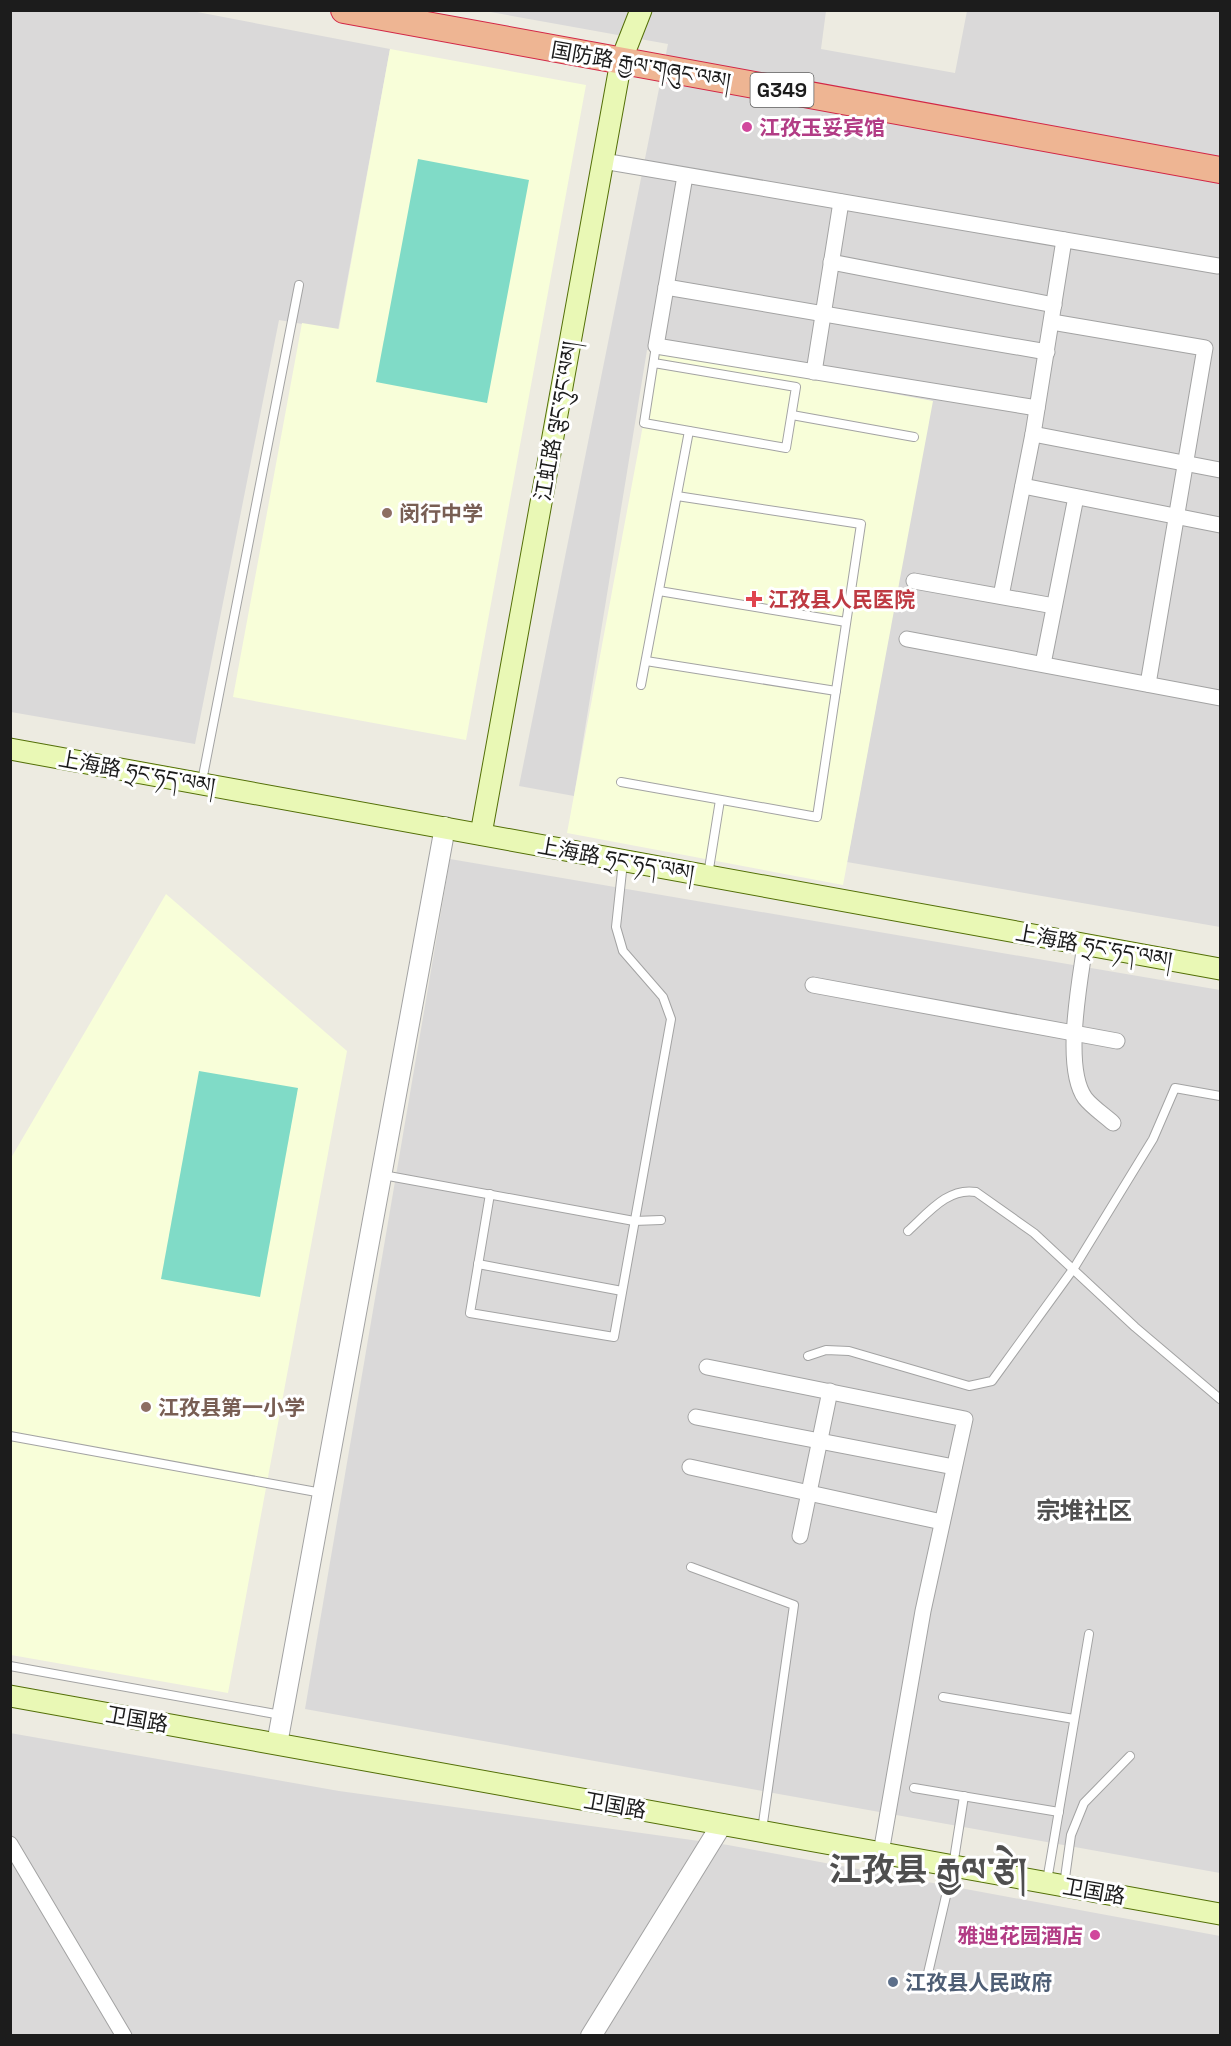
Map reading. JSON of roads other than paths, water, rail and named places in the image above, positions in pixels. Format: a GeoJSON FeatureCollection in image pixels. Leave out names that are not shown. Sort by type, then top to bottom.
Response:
{"type":"FeatureCollection","features":[{"type":"Feature","properties":{"kind":"highway","name":"国防路 རྒྱལ་གཞུང་ལམ།"},"geometry":{"type":"LineString","coordinates":[[344,10],[1221,170]]}},
{"type":"Feature","properties":{"kind":"main road","name":"江虹路 ལྕང་ཧུང་ལམ།"},"geometry":{"type":"LineString","coordinates":[[481,834],[621,61],[641,10]]}},
{"type":"Feature","properties":{"kind":"main road","name":"上海路 ཧྲང་ཧད་ལམ།"},"geometry":{"type":"LineString","coordinates":[[10,749],[1221,969]]}},
{"type":"Feature","properties":{"kind":"main road","name":"卫国路"},"geometry":{"type":"LineString","coordinates":[[10,1696],[1221,1914]]}},
{"type":"Feature","properties":{"kind":"street"},"geometry":{"type":"LineString","coordinates":[[603,161],[1218,266]]}},
{"type":"Feature","properties":{"kind":"street"},"geometry":{"type":"LineString","coordinates":[[685,176],[656,346],[1037,408]]}},
{"type":"Feature","properties":{"kind":"street"},"geometry":{"type":"LineString","coordinates":[[813,372],[841,202]]}},
{"type":"Feature","properties":{"kind":"street"},"geometry":{"type":"LineString","coordinates":[[1001,596],[1033,434],[1064,240]]}},
{"type":"Feature","properties":{"kind":"street"},"geometry":{"type":"LineString","coordinates":[[831,262],[1054,305]]}},
{"type":"Feature","properties":{"kind":"street"},"geometry":{"type":"LineString","coordinates":[[666,287],[1047,352]]}},
{"type":"Feature","properties":{"kind":"street"},"geometry":{"type":"LineString","coordinates":[[1052,322],[1205,348],[1148,684]]}},
{"type":"Feature","properties":{"kind":"street"},"geometry":{"type":"LineString","coordinates":[[1033,434],[1221,470]]}},
{"type":"Feature","properties":{"kind":"street"},"geometry":{"type":"LineString","coordinates":[[1023,486],[1221,525]]}},
{"type":"Feature","properties":{"kind":"street"},"geometry":{"type":"LineString","coordinates":[[1043,664],[1076,497]]}},
{"type":"Feature","properties":{"kind":"street"},"geometry":{"type":"LineString","coordinates":[[914,581],[1054,606]]}},
{"type":"Feature","properties":{"kind":"street"},"geometry":{"type":"LineString","coordinates":[[907,639],[1221,698]]}},
{"type":"Feature","properties":{"kind":"street"},"geometry":{"type":"LineString","coordinates":[[277,1744],[445,827]]}},
{"type":"Feature","properties":{"kind":"street"},"geometry":{"type":"LineString","coordinates":[[1084,945],[1073,1033],[1078,1084],[1085,1098],[1113,1123]]}},
{"type":"Feature","properties":{"kind":"street"},"geometry":{"type":"LineString","coordinates":[[813,985],[1118,1041]]}},
{"type":"Feature","properties":{"kind":"street"},"geometry":{"type":"LineString","coordinates":[[707,1367],[965,1419],[923,1611],[881,1853]]}},
{"type":"Feature","properties":{"kind":"street"},"geometry":{"type":"LineString","coordinates":[[800,1536],[830,1392]]}},
{"type":"Feature","properties":{"kind":"street"},"geometry":{"type":"LineString","coordinates":[[696,1416],[954,1467]]}},
{"type":"Feature","properties":{"kind":"street"},"geometry":{"type":"LineString","coordinates":[[690,1467],[942,1522]]}},
{"type":"Feature","properties":{"kind":"street"},"geometry":{"type":"LineString","coordinates":[[591,2036],[722,1824]]}},
{"type":"Feature","properties":{"kind":"street"},"geometry":{"type":"LineString","coordinates":[[10,1844],[124,2036]]}},
{"type":"Feature","properties":{"kind":"lane"},"geometry":{"type":"LineString","coordinates":[[202,783],[299,285]]}},
{"type":"Feature","properties":{"kind":"lane"},"geometry":{"type":"LineString","coordinates":[[654,363],[796,387],[786,448],[644,423],[656,346]]}},
{"type":"Feature","properties":{"kind":"lane"},"geometry":{"type":"LineString","coordinates":[[792,415],[914,437]]}},
{"type":"Feature","properties":{"kind":"lane"},"geometry":{"type":"LineString","coordinates":[[641,685],[689,430]]}},
{"type":"Feature","properties":{"kind":"lane"},"geometry":{"type":"LineString","coordinates":[[621,782],[817,817],[861,524],[677,496]]}},
{"type":"Feature","properties":{"kind":"lane"},"geometry":{"type":"LineString","coordinates":[[659,591],[846,622]]}},
{"type":"Feature","properties":{"kind":"lane"},"geometry":{"type":"LineString","coordinates":[[646,661],[836,691]]}},
{"type":"Feature","properties":{"kind":"lane"},"geometry":{"type":"LineString","coordinates":[[707,876],[720,800]]}},
{"type":"Feature","properties":{"kind":"lane"},"geometry":{"type":"LineString","coordinates":[[490,1194],[470,1312],[614,1337],[671,1019],[663,997],[623,951],[616,927],[623,860]]}},
{"type":"Feature","properties":{"kind":"lane"},"geometry":{"type":"LineString","coordinates":[[808,1356],[826,1350],[849,1351],[969,1386],[992,1381],[1074,1268],[1153,1139],[1175,1088],[1221,1096]]}},
{"type":"Feature","properties":{"kind":"lane"},"geometry":{"type":"LineString","coordinates":[[382,1175],[634,1221],[661,1220]]}},
{"type":"Feature","properties":{"kind":"lane"},"geometry":{"type":"LineString","coordinates":[[908,1231],[944,1198],[965,1190],[976,1192],[1034,1233],[1135,1327],[1221,1399]]}},
{"type":"Feature","properties":{"kind":"lane"},"geometry":{"type":"LineString","coordinates":[[478,1264],[622,1292]]}},
{"type":"Feature","properties":{"kind":"lane"},"geometry":{"type":"LineString","coordinates":[[10,1436],[323,1493]]}},
{"type":"Feature","properties":{"kind":"lane"},"geometry":{"type":"LineString","coordinates":[[691,1567],[794,1605],[762,1832]]}},
{"type":"Feature","properties":{"kind":"lane"},"geometry":{"type":"LineString","coordinates":[[1055,1884],[1059,1812],[1089,1634]]}},
{"type":"Feature","properties":{"kind":"lane"},"geometry":{"type":"LineString","coordinates":[[10,1666],[283,1716]]}},
{"type":"Feature","properties":{"kind":"lane"},"geometry":{"type":"LineString","coordinates":[[943,1697],[1074,1719]]}},
{"type":"Feature","properties":{"kind":"lane"},"geometry":{"type":"LineString","coordinates":[[1055,1884],[1084,1803],[1130,1756]]}},
{"type":"Feature","properties":{"kind":"lane"},"geometry":{"type":"LineString","coordinates":[[914,1788],[1059,1812]]}},
{"type":"Feature","properties":{"kind":"lane"},"geometry":{"type":"LineString","coordinates":[[925,1986],[953,1866],[963,1796]]}},
{"type":"Feature","properties":{"kind":"place","name":"江孜玉妥宾馆"},"geometry":{"type":"Point","coordinates":[747,127]}},
{"type":"Feature","properties":{"kind":"place","name":"闵行中学"},"geometry":{"type":"Point","coordinates":[387,513]}},
{"type":"Feature","properties":{"kind":"place","name":"江孜县人民医院"},"geometry":{"type":"Point","coordinates":[754,599]}},
{"type":"Feature","properties":{"kind":"place","name":"江孜县第一小学"},"geometry":{"type":"Point","coordinates":[146,1407]}},
{"type":"Feature","properties":{"kind":"place","name":"雅迪花园酒店"},"geometry":{"type":"Point","coordinates":[1095,1935]}},
{"type":"Feature","properties":{"kind":"place","name":"江孜县人民政府"},"geometry":{"type":"Point","coordinates":[893,1982]}},
{"type":"Feature","properties":{"kind":"district","name":"宗堆社区"},"geometry":{"type":"Point","coordinates":[1084,1510]}},
{"type":"Feature","properties":{"kind":"district","name":"江孜县 རྒྱལ་རྩེ།"},"geometry":{"type":"Point","coordinates":[928,1870]}}]}
